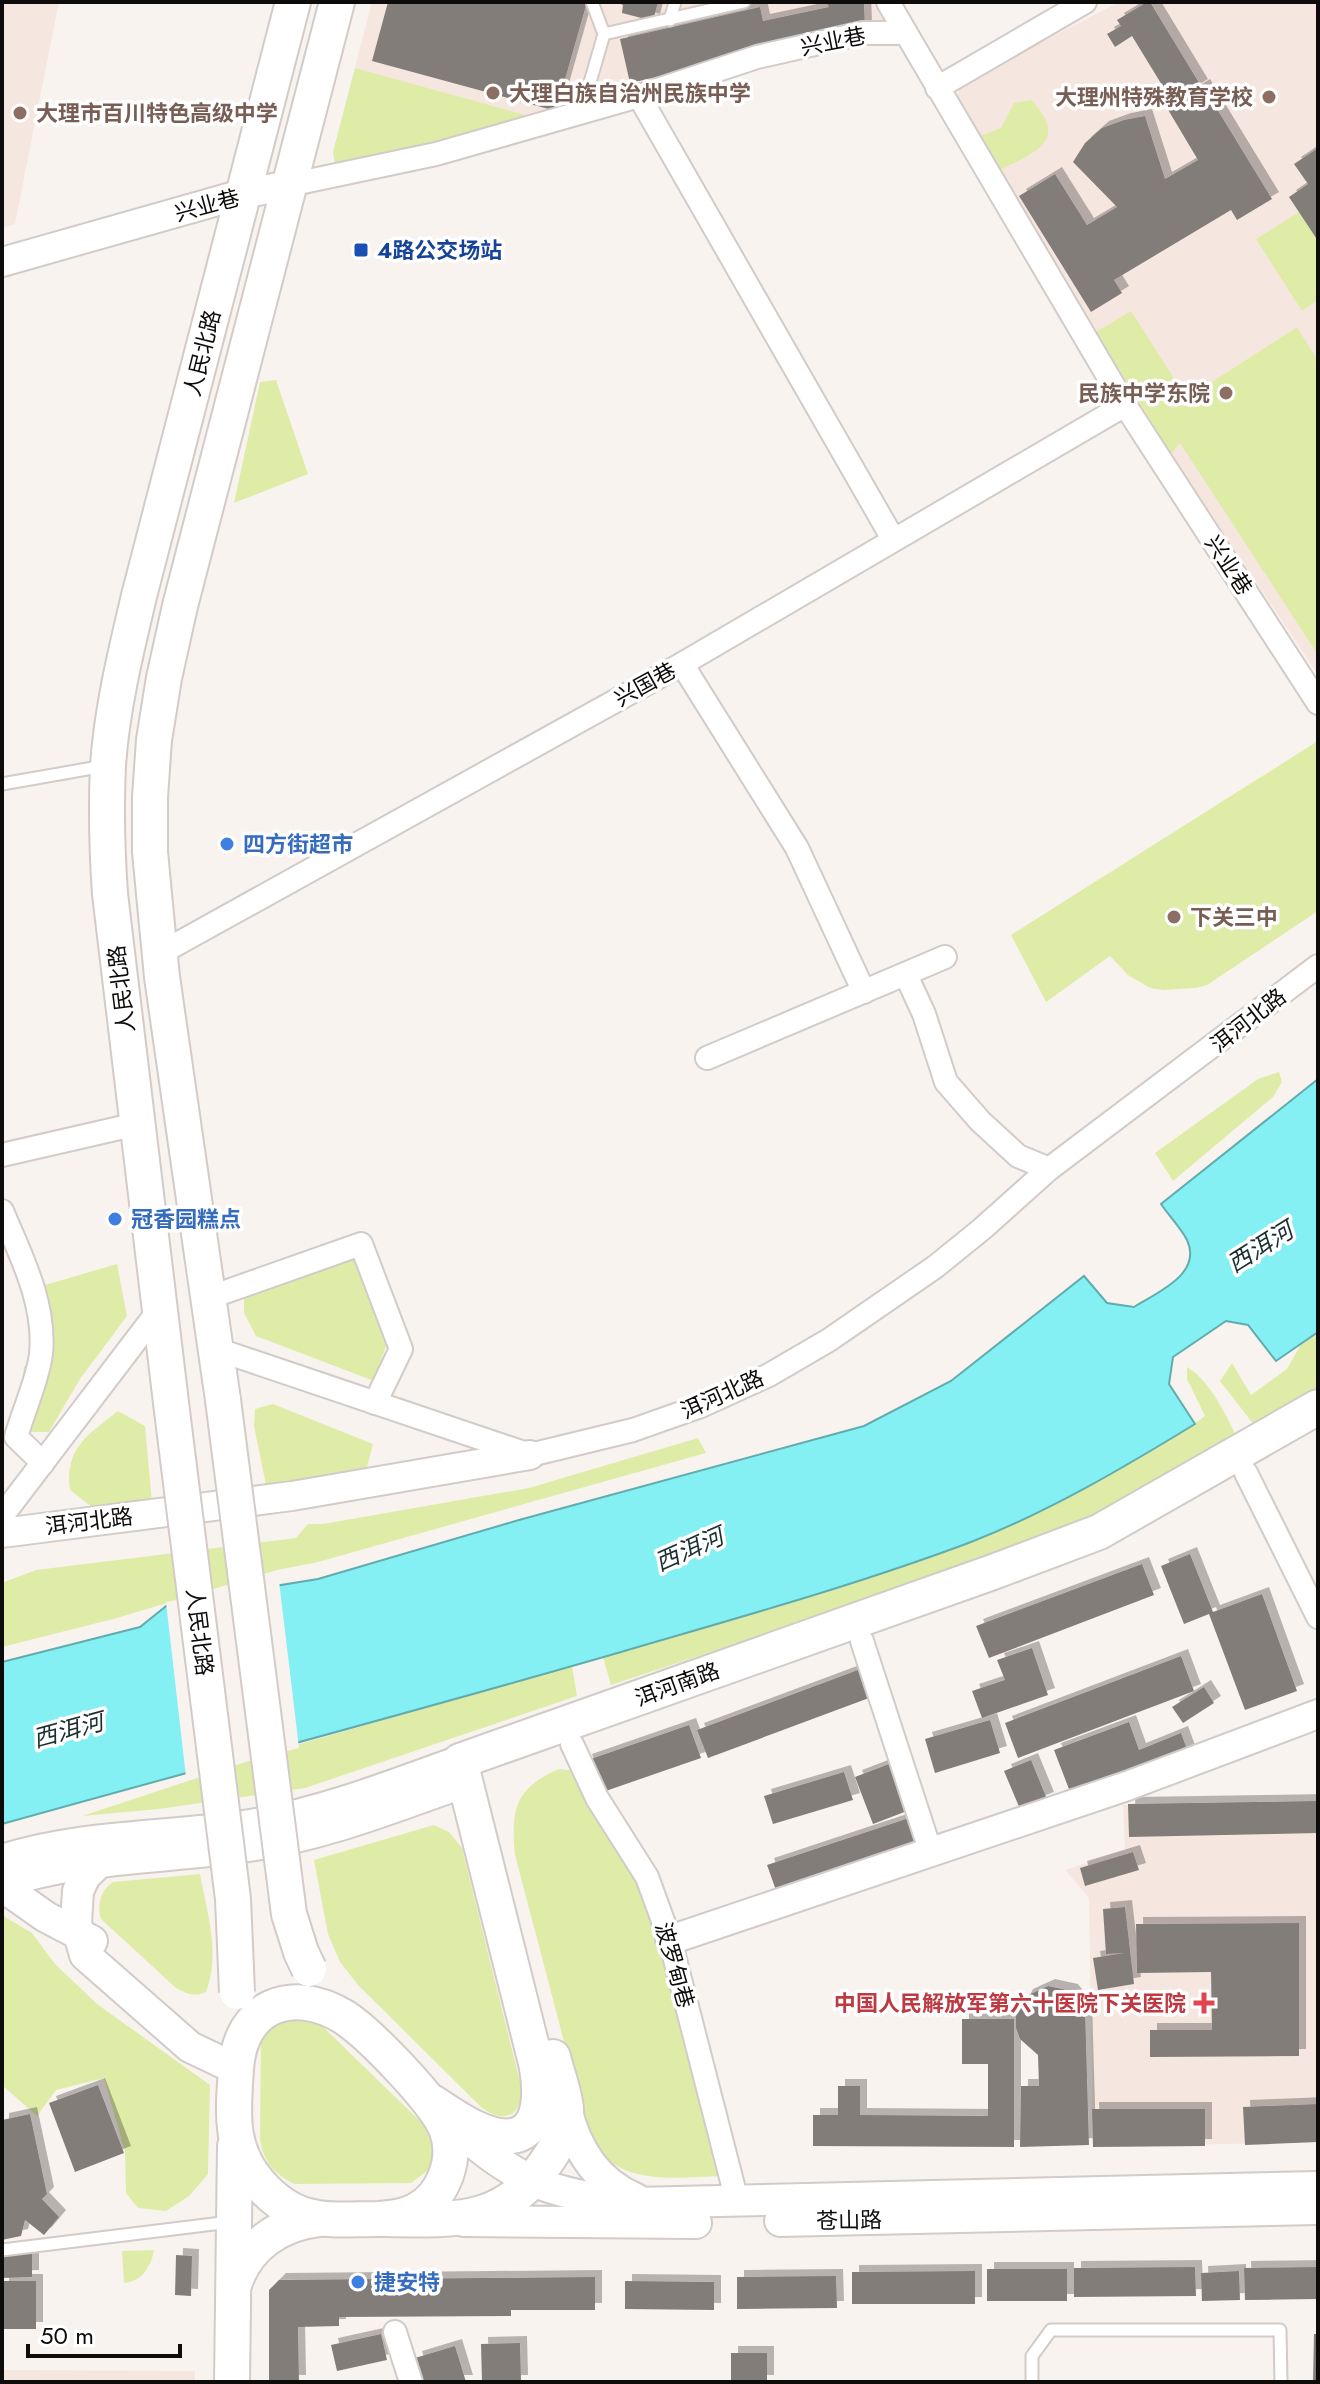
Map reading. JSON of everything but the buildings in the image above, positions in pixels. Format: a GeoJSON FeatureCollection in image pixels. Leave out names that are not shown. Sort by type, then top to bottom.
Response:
{"type":"FeatureCollection","features":[{"type":"Feature","properties":{"kind":"main road","name":"人民北路"},"geometry":{"type":"LineString","coordinates":[[236,2069],[234,1910],[110,894],[108,765],[118,693],[135,609],[293,2]]}},
{"type":"Feature","properties":{"kind":"main road","name":"人民北路"},"geometry":{"type":"LineString","coordinates":[[337,2],[180,606],[159,710],[151,778],[150,834],[159,954],[223,1400],[287,1901],[295,1935],[309,1969],[357,2027]]}},
{"type":"Feature","properties":{"kind":"main road","name":"洱河南路"},"geometry":{"type":"LineString","coordinates":[[2,1884],[59,1868],[215,1851],[283,1840],[343,1825],[472,1769],[1099,1532],[1318,1407]]}},
{"type":"Feature","properties":{"kind":"main road","name":"洱河南路"},"geometry":{"type":"LineString","coordinates":[[2,1860],[55,1847],[239,1826],[307,1813],[572,1744],[1108,1551],[1318,1432]]}},
{"type":"Feature","properties":{"kind":"main road"},"geometry":{"type":"LineString","coordinates":[[432,2102],[475,2128],[507,2135],[523,2132],[531,2126],[537,2119],[540,2103],[536,2063],[472,1769]]}},
{"type":"Feature","properties":{"kind":"main road"},"geometry":{"type":"LineString","coordinates":[[472,1769],[579,2146],[602,2178],[618,2190],[637,2199],[665,2203]]}},
{"type":"Feature","properties":{"kind":"main road"},"geometry":{"type":"LineString","coordinates":[[127,1838],[85,1876],[78,1891],[78,1936],[85,1955],[190,2047],[236,2069]]}},
{"type":"Feature","properties":{"kind":"main road"},"geometry":{"type":"LineString","coordinates":[[2,1884],[78,1936]]}},
{"type":"Feature","properties":{"kind":"main road"},"geometry":{"type":"LineString","coordinates":[[232,2382],[236,2069],[239,2044],[246,2027],[258,2014],[272,2007],[296,2004],[321,2007],[342,2016],[357,2027],[484,2152],[531,2181],[580,2196],[634,2203],[665,2203]]}},
{"type":"Feature","properties":{"kind":"main road"},"geometry":{"type":"LineString","coordinates":[[235,2144],[249,2171],[272,2197],[301,2216],[380,2219],[400,2216],[418,2210],[436,2194],[449,2165],[446,2128],[432,2102]]}},
{"type":"Feature","properties":{"kind":"main road"},"geometry":{"type":"LineString","coordinates":[[450,2220],[480,2215],[498,2207],[531,2181],[554,2150],[561,2135],[566,2108]]}},
{"type":"Feature","properties":{"kind":"main road","name":"苍山路"},"geometry":{"type":"LineString","coordinates":[[665,2203],[1318,2187]]}},
{"type":"Feature","properties":{"kind":"main road","name":"苍山路"},"geometry":{"type":"LineString","coordinates":[[380,2219],[671,2224],[1318,2209]]}},
{"type":"Feature","properties":{"kind":"main road"},"geometry":{"type":"LineString","coordinates":[[233,2294],[241,2270],[264,2240],[288,2225],[319,2219]]}},
{"type":"Feature","properties":{"kind":"street"},"geometry":{"type":"LineString","coordinates":[[888,2],[906,33]]}},
{"type":"Feature","properties":{"kind":"street"},"geometry":{"type":"LineString","coordinates":[[937,88],[1085,2]]}},
{"type":"Feature","properties":{"kind":"street","name":"兴业巷"},"geometry":{"type":"LineString","coordinates":[[2,262],[242,194],[436,154],[639,96],[757,57],[863,33],[906,33],[1125,405],[1318,703]]}},
{"type":"Feature","properties":{"kind":"street"},"geometry":{"type":"LineString","coordinates":[[639,96],[893,539]]}},
{"type":"Feature","properties":{"kind":"street","name":"兴国巷"},"geometry":{"type":"LineString","coordinates":[[159,954],[682,664],[1125,405]]}},
{"type":"Feature","properties":{"kind":"street"},"geometry":{"type":"LineString","coordinates":[[682,664],[797,848],[864,992]]}},
{"type":"Feature","properties":{"kind":"street"},"geometry":{"type":"LineString","coordinates":[[707,1058],[945,957]]}},
{"type":"Feature","properties":{"kind":"street","name":"洱河北路"},"geometry":{"type":"LineString","coordinates":[[2,1533],[292,1496],[530,1455],[633,1430],[701,1406],[769,1375],[829,1340],[935,1267],[1049,1169],[1318,966]]}},
{"type":"Feature","properties":{"kind":"street"},"geometry":{"type":"LineString","coordinates":[[906,975],[924,1014],[946,1082],[980,1121],[1018,1156],[1049,1169]]}},
{"type":"Feature","properties":{"kind":"street"},"geometry":{"type":"LineString","coordinates":[[2,1155],[137,1124]]}},
{"type":"Feature","properties":{"kind":"street"},"geometry":{"type":"LineString","coordinates":[[2,1211],[29,1275],[40,1316],[41,1355],[16,1437],[43,1463]]}},
{"type":"Feature","properties":{"kind":"street"},"geometry":{"type":"LineString","coordinates":[[208,1298],[361,1244],[401,1349],[375,1403]]}},
{"type":"Feature","properties":{"kind":"street"},"geometry":{"type":"LineString","coordinates":[[2,1516],[159,1310]]}},
{"type":"Feature","properties":{"kind":"street"},"geometry":{"type":"LineString","coordinates":[[216,1349],[530,1455]]}},
{"type":"Feature","properties":{"kind":"street"},"geometry":{"type":"LineString","coordinates":[[1246,1473],[1318,1617]]}},
{"type":"Feature","properties":{"kind":"street"},"geometry":{"type":"LineString","coordinates":[[2,1548],[31,1528]]}},
{"type":"Feature","properties":{"kind":"street"},"geometry":{"type":"LineString","coordinates":[[862,1641],[931,1853]]}},
{"type":"Feature","properties":{"kind":"street"},"geometry":{"type":"LineString","coordinates":[[670,1940],[1127,1786],[1318,1714]]}},
{"type":"Feature","properties":{"kind":"street","name":"波罗甸巷"},"geometry":{"type":"LineString","coordinates":[[572,1744],[597,1798],[647,1877],[670,1940],[737,2201]]}},
{"type":"Feature","properties":{"kind":"street"},"geometry":{"type":"LineString","coordinates":[[395,2332],[411,2382]]}},
{"type":"Feature","properties":{"kind":"lane"},"geometry":{"type":"LineString","coordinates":[[584,103],[604,34],[592,2]]}},
{"type":"Feature","properties":{"kind":"lane"},"geometry":{"type":"LineString","coordinates":[[670,20],[675,2]]}},
{"type":"Feature","properties":{"kind":"lane"},"geometry":{"type":"LineString","coordinates":[[604,34],[744,2]]}},
{"type":"Feature","properties":{"kind":"lane"},"geometry":{"type":"LineString","coordinates":[[2,784],[108,765]]}},
{"type":"Feature","properties":{"kind":"lane"},"geometry":{"type":"LineString","coordinates":[[2,2250],[235,2221]]}},
{"type":"Feature","properties":{"kind":"lane"},"geometry":{"type":"LineString","coordinates":[[1032,2382],[1032,2356],[1051,2330],[1280,2330],[1281,2382]]}},
{"type":"Feature","properties":{"kind":"shaded area","name":"大理市百川特色高级中学"},"geometry":{"type":"Polygon","coordinates":[[[2,2],[59,2],[15,224],[2,228],[2,2]]]}},
{"type":"Feature","properties":{"kind":"shaded area","name":"大理白族自治州民族中学"},"geometry":{"type":"Polygon","coordinates":[[[372,2],[877,2],[891,26],[540,119],[333,152],[372,2]]]}},
{"type":"Feature","properties":{"kind":"shaded area","name":"民族中学东院"},"geometry":{"type":"Polygon","coordinates":[[[1119,2],[1318,2],[1318,675],[1171,454],[955,105],[961,84],[1119,2]]]}},
{"type":"Feature","properties":{"kind":"shaded area","name":"中国人民解放军第六十医院下关医院"},"geometry":{"type":"Polygon","coordinates":[[[1318,1801],[1318,2142],[1093,2147],[1089,1898],[1065,1870],[1125,1850],[1123,1805],[1318,1801]]]}},
{"type":"Feature","properties":{"kind":"shaded area"},"geometry":{"type":"Polygon","coordinates":[[[2,2370],[195,2371],[195,2382],[2,2382],[2,2370]]]}},
{"type":"Feature","properties":{"kind":"green space"},"geometry":{"type":"Polygon","coordinates":[[[355,68],[540,119],[336,171],[333,152],[355,68]]]}},
{"type":"Feature","properties":{"kind":"green space"},"geometry":{"type":"Polygon","coordinates":[[[1031,100],[1043,114],[1048,127],[1047,137],[1033,153],[996,172],[975,138],[1001,128],[1014,103],[1031,100]]]}},
{"type":"Feature","properties":{"kind":"green space"},"geometry":{"type":"Polygon","coordinates":[[[1299,212],[1318,241],[1318,300],[1302,311],[1256,239],[1299,212]]]}},
{"type":"Feature","properties":{"kind":"green space"},"geometry":{"type":"Polygon","coordinates":[[[1131,311],[1179,386],[1170,409],[1297,327],[1318,361],[1318,655],[1180,443],[1171,454],[1096,332],[1131,311]]]}},
{"type":"Feature","properties":{"kind":"green space"},"geometry":{"type":"Polygon","coordinates":[[[276,380],[308,474],[234,503],[260,382],[276,380]]]}},
{"type":"Feature","properties":{"kind":"green space"},"geometry":{"type":"Polygon","coordinates":[[[1318,741],[1318,911],[1207,985],[1163,990],[1150,988],[1128,975],[1110,956],[1046,1002],[1011,935],[1318,741]]]}},
{"type":"Feature","properties":{"kind":"green space"},"geometry":{"type":"Polygon","coordinates":[[[1279,1072],[1282,1082],[1273,1097],[1173,1181],[1155,1153],[1258,1079],[1279,1072]]]}},
{"type":"Feature","properties":{"kind":"green space"},"geometry":{"type":"Polygon","coordinates":[[[358,1249],[391,1331],[374,1381],[256,1336],[244,1313],[244,1292],[358,1249]]]}},
{"type":"Feature","properties":{"kind":"green space"},"geometry":{"type":"Polygon","coordinates":[[[117,1264],[127,1316],[80,1379],[49,1432],[30,1432],[18,1422],[24,1367],[47,1338],[45,1285],[117,1264]]]}},
{"type":"Feature","properties":{"kind":"green space"},"geometry":{"type":"Polygon","coordinates":[[[1318,1332],[1318,1394],[1258,1430],[1220,1381],[1232,1363],[1251,1395],[1287,1369],[1301,1344],[1318,1332]]]}},
{"type":"Feature","properties":{"kind":"green space"},"geometry":{"type":"Polygon","coordinates":[[[1187,1367],[1211,1391],[1240,1443],[1097,1520],[611,1685],[603,1657],[878,1575],[1011,1524],[1076,1493],[1205,1416],[1187,1379],[1187,1367]]]}},
{"type":"Feature","properties":{"kind":"green space"},"geometry":{"type":"Polygon","coordinates":[[[273,1404],[373,1444],[367,1467],[266,1485],[254,1426],[255,1409],[273,1404]]]}},
{"type":"Feature","properties":{"kind":"green space"},"geometry":{"type":"Polygon","coordinates":[[[118,1411],[145,1426],[152,1503],[92,1507],[70,1490],[71,1463],[88,1435],[118,1411]]]}},
{"type":"Feature","properties":{"kind":"green space"},"geometry":{"type":"Polygon","coordinates":[[[698,1438],[706,1453],[318,1562],[277,1570],[117,1618],[2,1647],[2,1583],[36,1570],[296,1538],[308,1524],[323,1524],[529,1488],[698,1438]]]}},
{"type":"Feature","properties":{"kind":"green space"},"geometry":{"type":"Polygon","coordinates":[[[572,1666],[577,1696],[305,1788],[159,1809],[82,1816],[300,1744],[572,1666]]]}},
{"type":"Feature","properties":{"kind":"green space"},"geometry":{"type":"Polygon","coordinates":[[[559,1769],[576,1771],[633,1868],[661,1936],[722,2176],[656,2177],[625,2170],[600,2151],[587,2129],[515,1855],[515,1813],[524,1793],[544,1776],[559,1769]]]}},
{"type":"Feature","properties":{"kind":"green space"},"geometry":{"type":"Polygon","coordinates":[[[434,1825],[449,1832],[462,1848],[521,2086],[516,2111],[505,2116],[498,2116],[481,2107],[358,1985],[340,1962],[328,1934],[314,1860],[434,1825]]]}},
{"type":"Feature","properties":{"kind":"green space"},"geometry":{"type":"Polygon","coordinates":[[[200,1874],[213,1948],[206,1992],[194,1995],[176,1988],[101,1919],[99,1909],[102,1894],[113,1882],[200,1874]]]}},
{"type":"Feature","properties":{"kind":"green space"},"geometry":{"type":"Polygon","coordinates":[[[2,1915],[32,1933],[55,1964],[97,2004],[210,2085],[208,2174],[189,2196],[166,2211],[138,2208],[126,2193],[125,2152],[104,2078],[56,2090],[37,2116],[2,2085],[2,1915]]]}},
{"type":"Feature","properties":{"kind":"green space"},"geometry":{"type":"Polygon","coordinates":[[[287,2015],[320,2024],[422,2123],[434,2143],[436,2153],[430,2169],[411,2183],[294,2184],[275,2171],[264,2154],[260,2139],[261,2032],[287,2015]]]}},
{"type":"Feature","properties":{"kind":"green space"},"geometry":{"type":"Polygon","coordinates":[[[154,2250],[145,2272],[124,2283],[122,2251],[154,2250]]]}},
{"type":"Feature","properties":{"kind":"water","name":"西洱河"},"geometry":{"type":"Polygon","coordinates":[[[1318,1079],[1318,1332],[1276,1361],[1248,1325],[1226,1321],[1173,1357],[1169,1384],[1195,1424],[1113,1472],[1058,1503],[1000,1530],[838,1588],[538,1676],[2,1824],[2,1662],[140,1627],[170,1603],[318,1579],[519,1520],[864,1426],[951,1381],[1084,1276],[1107,1303],[1134,1307],[1175,1281],[1189,1263],[1187,1240],[1161,1204],[1318,1079]]]}},
{"type":"Feature","properties":{"kind":"pier"},"geometry":{"type":"Polygon","coordinates":[[[279,1581],[299,1748],[186,1777],[166,1602],[279,1581]]]}},
{"type":"Feature","properties":{"kind":"place","name":"大理白族自治州民族中学"},"geometry":{"type":"Point","coordinates":[493,93]}},
{"type":"Feature","properties":{"kind":"place","name":"大理州特殊教育学校"},"geometry":{"type":"Point","coordinates":[1269,97]}},
{"type":"Feature","properties":{"kind":"place","name":"大理市百川特色高级中学"},"geometry":{"type":"Point","coordinates":[20,113]}},
{"type":"Feature","properties":{"kind":"place","name":"4路公交场站"},"geometry":{"type":"Point","coordinates":[361,250]}},
{"type":"Feature","properties":{"kind":"place","name":"民族中学东院"},"geometry":{"type":"Point","coordinates":[1226,393]}},
{"type":"Feature","properties":{"kind":"place","name":"四方街超市"},"geometry":{"type":"Point","coordinates":[227,844]}},
{"type":"Feature","properties":{"kind":"place","name":"下关三中"},"geometry":{"type":"Point","coordinates":[1174,917]}},
{"type":"Feature","properties":{"kind":"place","name":"冠香园糕点"},"geometry":{"type":"Point","coordinates":[115,1219]}},
{"type":"Feature","properties":{"kind":"place","name":"中国人民解放军第六十医院下关医院"},"geometry":{"type":"Point","coordinates":[1204,2003]}},
{"type":"Feature","properties":{"kind":"place","name":"捷安特"},"geometry":{"type":"Point","coordinates":[358,2282]}}]}
